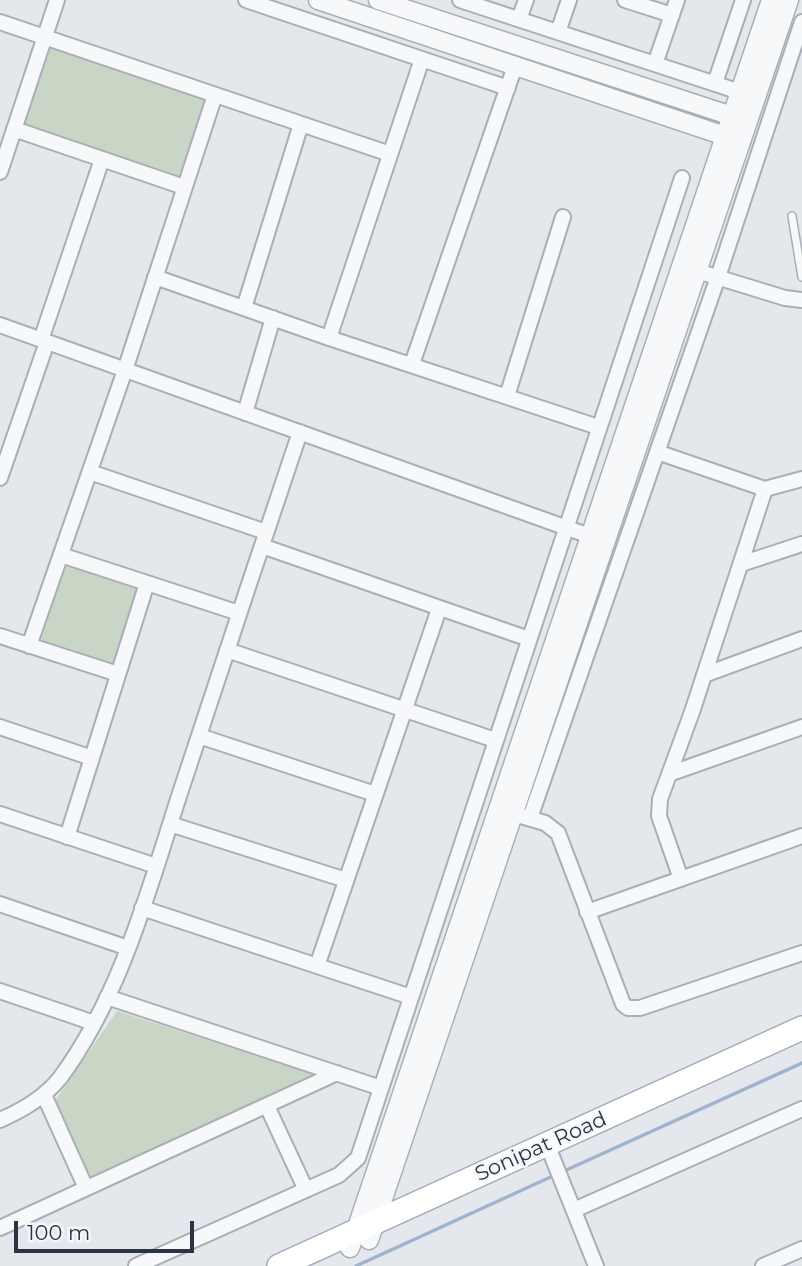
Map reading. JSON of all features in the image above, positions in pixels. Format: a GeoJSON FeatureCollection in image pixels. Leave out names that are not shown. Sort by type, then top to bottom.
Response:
{"type":"FeatureCollection","features":[{"type":"Feature","properties":{"kind":"main road","name":"Sonipat Road"},"geometry":{"type":"LineString","coordinates":[[311,1266],[415,1204],[555,1162],[802,1028]]}},
{"type":"Feature","properties":{"kind":"main road","name":"Sonipat Road"},"geometry":{"type":"LineString","coordinates":[[279,1266],[555,1162],[802,1044]]}},
{"type":"Feature","properties":{"kind":"street"},"geometry":{"type":"LineString","coordinates":[[0,172],[57,0]]}},
{"type":"Feature","properties":{"kind":"street"},"geometry":{"type":"LineString","coordinates":[[246,0],[508,88]]}},
{"type":"Feature","properties":{"kind":"street"},"geometry":{"type":"LineString","coordinates":[[318,0],[360,7],[515,66],[733,139]]}},
{"type":"Feature","properties":{"kind":"street"},"geometry":{"type":"LineString","coordinates":[[379,0],[740,118]]}},
{"type":"Feature","properties":{"kind":"street"},"geometry":{"type":"LineString","coordinates":[[460,0],[740,92]]}},
{"type":"Feature","properties":{"kind":"street"},"geometry":{"type":"LineString","coordinates":[[519,19],[526,0]]}},
{"type":"Feature","properties":{"kind":"street"},"geometry":{"type":"LineString","coordinates":[[558,32],[569,0]]}},
{"type":"Feature","properties":{"kind":"street"},"geometry":{"type":"LineString","coordinates":[[625,0],[672,15]]}},
{"type":"Feature","properties":{"kind":"street"},"geometry":{"type":"LineString","coordinates":[[655,64],[677,0]]}},
{"type":"Feature","properties":{"kind":"street"},"geometry":{"type":"LineString","coordinates":[[715,83],[743,0]]}},
{"type":"Feature","properties":{"kind":"street"},"geometry":{"type":"LineString","coordinates":[[740,118],[740,92],[771,0]]}},
{"type":"Feature","properties":{"kind":"street"},"geometry":{"type":"LineString","coordinates":[[356,1237],[347,1220],[386,1167],[740,118],[789,0]]}},
{"type":"Feature","properties":{"kind":"street"},"geometry":{"type":"LineString","coordinates":[[0,22],[390,154]]}},
{"type":"Feature","properties":{"kind":"street"},"geometry":{"type":"LineString","coordinates":[[356,1237],[386,1167],[522,816],[657,453],[802,22]]}},
{"type":"Feature","properties":{"kind":"street"},"geometry":{"type":"LineString","coordinates":[[329,338],[422,59]]}},
{"type":"Feature","properties":{"kind":"street"},"geometry":{"type":"LineString","coordinates":[[412,364],[515,66]]}},
{"type":"Feature","properties":{"kind":"street"},"geometry":{"type":"LineString","coordinates":[[29,646],[125,370],[215,94]]}},
{"type":"Feature","properties":{"kind":"street"},"geometry":{"type":"LineString","coordinates":[[244,308],[301,124]]}},
{"type":"Feature","properties":{"kind":"street"},"geometry":{"type":"LineString","coordinates":[[14,129],[184,187]]}},
{"type":"Feature","properties":{"kind":"street"},"geometry":{"type":"LineString","coordinates":[[522,816],[598,539],[697,271],[733,139]]}},
{"type":"Feature","properties":{"kind":"street"},"geometry":{"type":"LineString","coordinates":[[0,478],[102,159]]}},
{"type":"Feature","properties":{"kind":"street"},"geometry":{"type":"LineString","coordinates":[[136,1266],[339,1175],[358,1158],[682,178]]}},
{"type":"Feature","properties":{"kind":"street"},"geometry":{"type":"LineString","coordinates":[[507,396],[563,217]]}},
{"type":"Feature","properties":{"kind":"street"},"geometry":{"type":"LineString","coordinates":[[697,271],[785,298],[802,300]]}},
{"type":"Feature","properties":{"kind":"street"},"geometry":{"type":"LineString","coordinates":[[155,277],[598,427]]}},
{"type":"Feature","properties":{"kind":"street"},"geometry":{"type":"LineString","coordinates":[[245,412],[274,318]]}},
{"type":"Feature","properties":{"kind":"street"},"geometry":{"type":"LineString","coordinates":[[0,325],[598,539]]}},
{"type":"Feature","properties":{"kind":"street"},"geometry":{"type":"LineString","coordinates":[[0,431],[15,436]]}},
{"type":"Feature","properties":{"kind":"street"},"geometry":{"type":"LineString","coordinates":[[0,1120],[19,1112],[44,1095],[60,1078],[107,997],[142,908],[300,432]]}},
{"type":"Feature","properties":{"kind":"street"},"geometry":{"type":"LineString","coordinates":[[657,453],[765,489],[802,479]]}},
{"type":"Feature","properties":{"kind":"street"},"geometry":{"type":"LineString","coordinates":[[90,472],[439,609],[529,639]]}},
{"type":"Feature","properties":{"kind":"street"},"geometry":{"type":"LineString","coordinates":[[681,879],[659,816],[660,799],[765,489]]}},
{"type":"Feature","properties":{"kind":"street"},"geometry":{"type":"LineString","coordinates":[[741,564],[802,544]]}},
{"type":"Feature","properties":{"kind":"street"},"geometry":{"type":"LineString","coordinates":[[61,555],[239,613]]}},
{"type":"Feature","properties":{"kind":"street"},"geometry":{"type":"LineString","coordinates":[[67,837],[147,583]]}},
{"type":"Feature","properties":{"kind":"street"},"geometry":{"type":"LineString","coordinates":[[317,966],[439,609]]}},
{"type":"Feature","properties":{"kind":"street"},"geometry":{"type":"LineString","coordinates":[[0,636],[118,674]]}},
{"type":"Feature","properties":{"kind":"street"},"geometry":{"type":"LineString","coordinates":[[704,675],[802,639]]}},
{"type":"Feature","properties":{"kind":"street"},"geometry":{"type":"LineString","coordinates":[[227,650],[495,740]]}},
{"type":"Feature","properties":{"kind":"street"},"geometry":{"type":"LineString","coordinates":[[0,726],[92,758]]}},
{"type":"Feature","properties":{"kind":"street"},"geometry":{"type":"LineString","coordinates":[[669,774],[802,727]]}},
{"type":"Feature","properties":{"kind":"street"},"geometry":{"type":"LineString","coordinates":[[199,736],[375,794]]}},
{"type":"Feature","properties":{"kind":"street"},"geometry":{"type":"LineString","coordinates":[[0,814],[156,866]]}},
{"type":"Feature","properties":{"kind":"street"},"geometry":{"type":"LineString","coordinates":[[522,816],[545,823],[558,833],[623,1004],[628,1008],[640,1008],[802,953]]}},
{"type":"Feature","properties":{"kind":"street"},"geometry":{"type":"LineString","coordinates":[[170,824],[346,880]]}},
{"type":"Feature","properties":{"kind":"street"},"geometry":{"type":"LineString","coordinates":[[587,912],[802,836]]}},
{"type":"Feature","properties":{"kind":"street"},"geometry":{"type":"LineString","coordinates":[[0,904],[128,948]]}},
{"type":"Feature","properties":{"kind":"street"},"geometry":{"type":"LineString","coordinates":[[142,908],[411,997]]}},
{"type":"Feature","properties":{"kind":"street"},"geometry":{"type":"LineString","coordinates":[[0,991],[94,1023]]}},
{"type":"Feature","properties":{"kind":"street"},"geometry":{"type":"LineString","coordinates":[[107,997],[381,1088]]}},
{"type":"Feature","properties":{"kind":"street"},"geometry":{"type":"LineString","coordinates":[[0,1228],[337,1073]]}},
{"type":"Feature","properties":{"kind":"street"},"geometry":{"type":"LineString","coordinates":[[44,1095],[86,1188]]}},
{"type":"Feature","properties":{"kind":"street"},"geometry":{"type":"LineString","coordinates":[[0,1106],[19,1112]]}},
{"type":"Feature","properties":{"kind":"street"},"geometry":{"type":"LineString","coordinates":[[267,1106],[306,1190]]}},
{"type":"Feature","properties":{"kind":"street"},"geometry":{"type":"LineString","coordinates":[[574,1210],[802,1109]]}},
{"type":"Feature","properties":{"kind":"street"},"geometry":{"type":"LineString","coordinates":[[358,1158],[386,1167],[406,1199],[415,1204]]}},
{"type":"Feature","properties":{"kind":"street"},"geometry":{"type":"LineString","coordinates":[[555,1162],[596,1266]]}},
{"type":"Feature","properties":{"kind":"street"},"geometry":{"type":"LineString","coordinates":[[763,1266],[802,1249]]}},
{"type":"Feature","properties":{"kind":"lane"},"geometry":{"type":"LineString","coordinates":[[792,216],[802,277]]}},
{"type":"Feature","properties":{"kind":"green space"},"geometry":{"type":"Polygon","coordinates":[[[50,47],[206,99],[179,178],[23,126],[50,47]]]}},
{"type":"Feature","properties":{"kind":"green space"},"geometry":{"type":"Polygon","coordinates":[[[65,565],[139,588],[114,666],[40,643],[65,565]]]}},
{"type":"Feature","properties":{"kind":"green space"},"geometry":{"type":"Polygon","coordinates":[[[117,1011],[313,1074],[92,1179],[55,1101],[117,1011]]]}},
{"type":"Feature","properties":{"kind":"waterway"},"geometry":{"type":"LineString","coordinates":[[562,1172],[802,1063]]}},
{"type":"Feature","properties":{"kind":"waterway"},"geometry":{"type":"LineString","coordinates":[[356,1266],[555,1175]]}}]}
